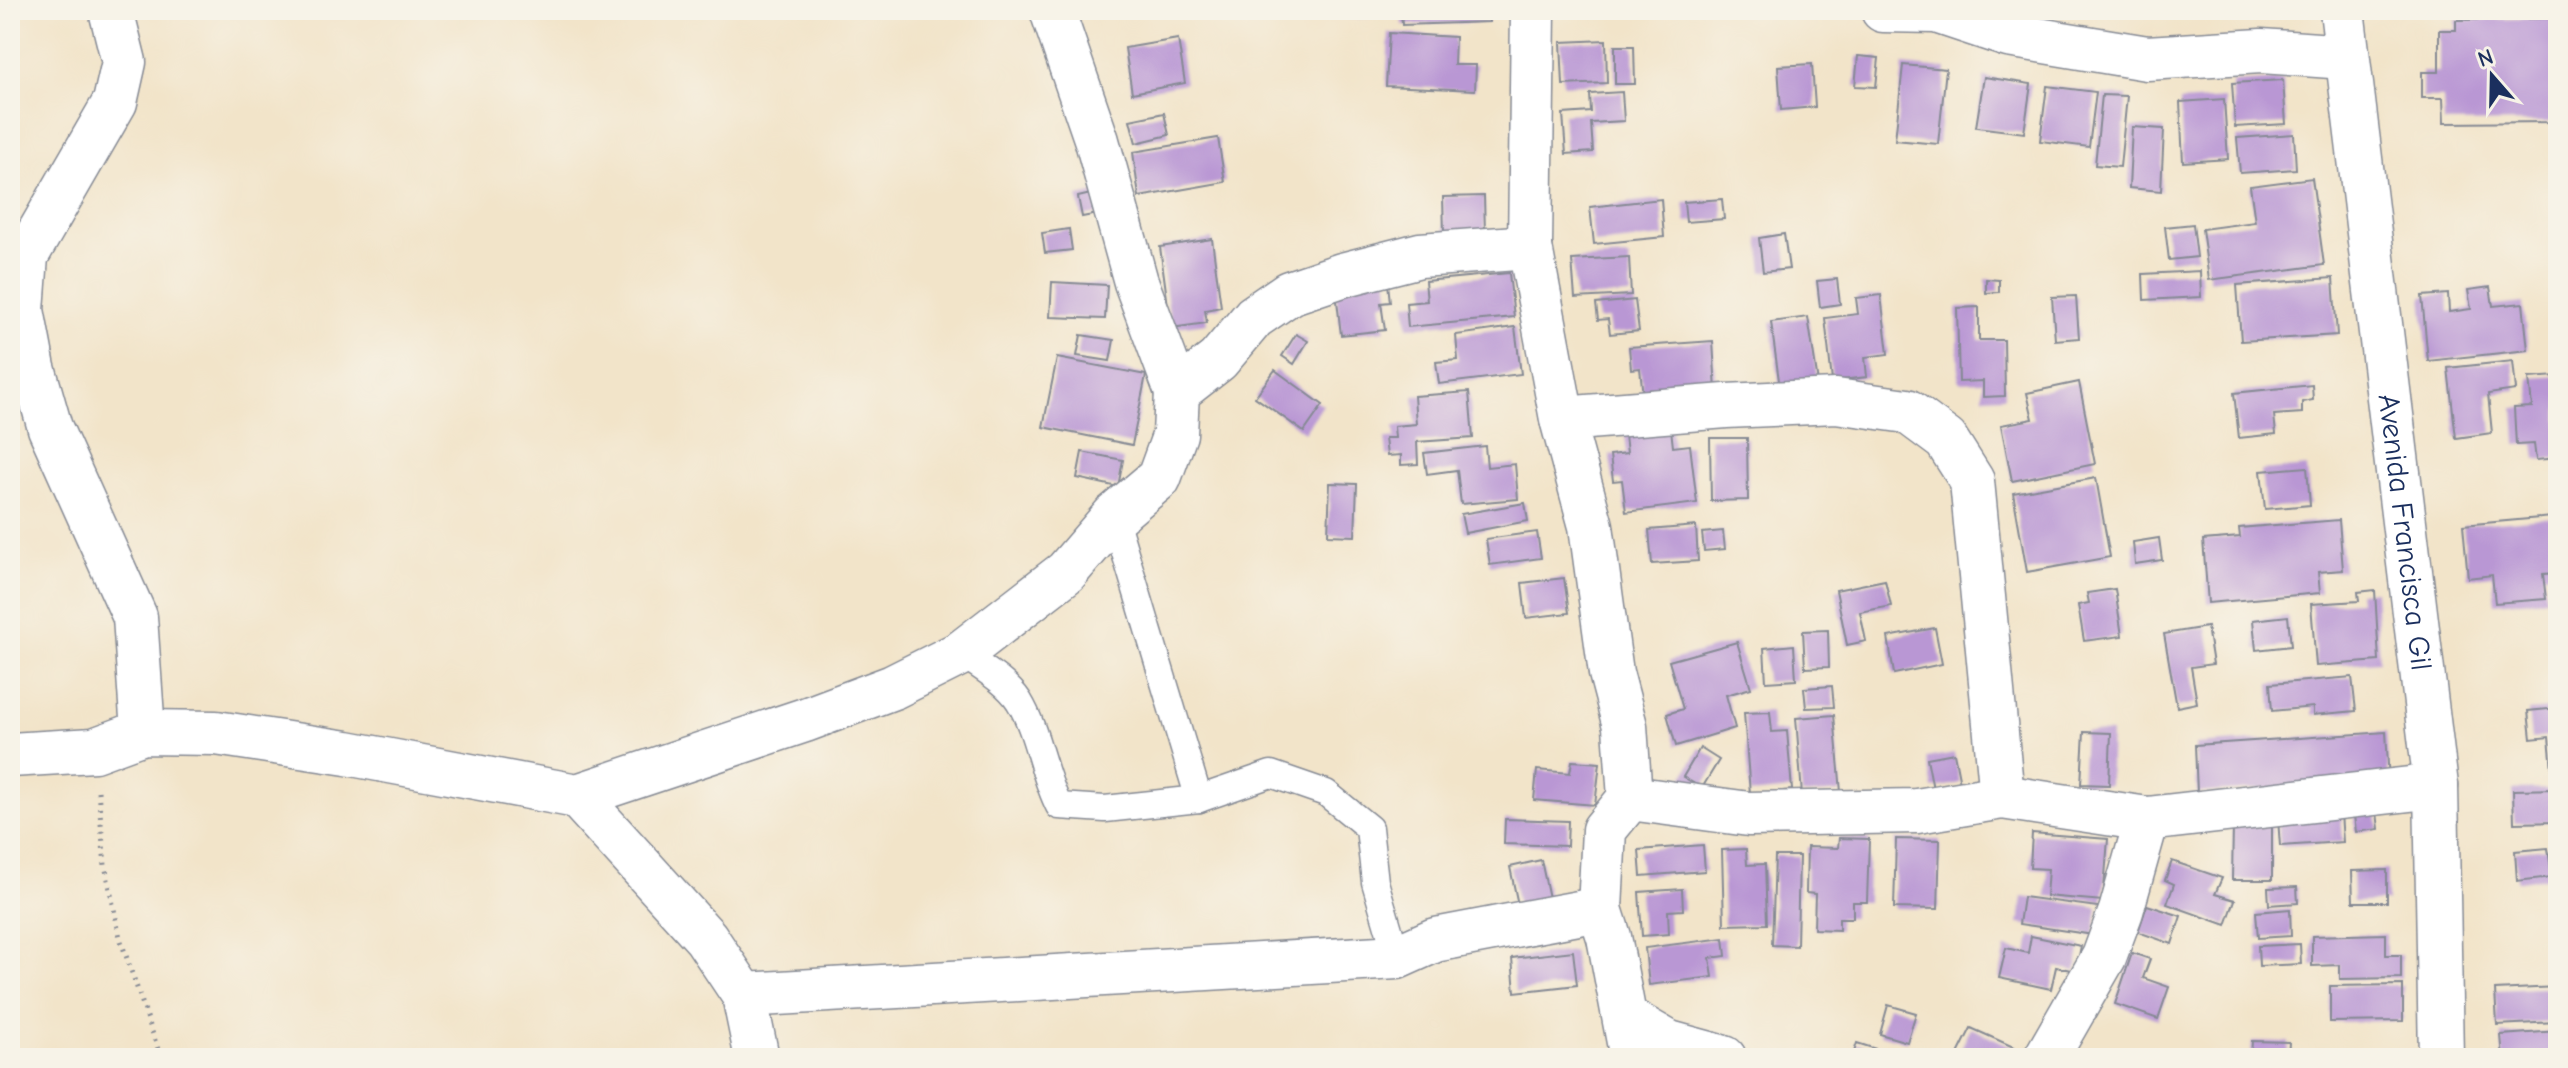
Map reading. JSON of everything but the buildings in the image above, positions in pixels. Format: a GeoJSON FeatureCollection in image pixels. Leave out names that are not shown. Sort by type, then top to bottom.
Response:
{"type":"FeatureCollection","features":[{"type":"Feature","properties":{"kind":"street"},"geometry":{"type":"LineString","coordinates":[[111,10],[124,62],[115,102],[26,256],[22,310],[33,368],[50,428],[135,617],[143,732]]}},
{"type":"Feature","properties":{"kind":"street"},"geometry":{"type":"LineString","coordinates":[[10,755],[94,750],[143,732],[216,733],[347,753],[577,796],[819,715],[893,687],[961,653],[1066,572],[1114,516],[1159,478],[1175,434],[1177,392],[1136,282],[1101,155],[1052,10]]}},
{"type":"Feature","properties":{"kind":"street"},"geometry":{"type":"LineString","coordinates":[[1533,10],[1530,247],[1562,419],[1591,526],[1611,673],[1625,726],[1630,798],[1604,830],[1600,909],[1609,937],[1629,1038],[1669,1043],[1724,1058]]}},
{"type":"Feature","properties":{"kind":"street"},"geometry":{"type":"LineString","coordinates":[[1883,10],[1936,11],[2008,35],[2147,58],[2261,51],[2346,57]]}},
{"type":"Feature","properties":{"kind":"street","name":"Avenida Francisca Gil"},"geometry":{"type":"LineString","coordinates":[[2342,10],[2436,786],[2441,1058]]}},
{"type":"Feature","properties":{"kind":"street"},"geometry":{"type":"LineString","coordinates":[[1177,392],[1218,360],[1254,317],[1289,293],[1342,275],[1420,255],[1530,247]]}},
{"type":"Feature","properties":{"kind":"street"},"geometry":{"type":"LineString","coordinates":[[1562,419],[1836,401],[1907,411],[1946,440],[1972,481],[2002,797]]}},
{"type":"Feature","properties":{"kind":"street"},"geometry":{"type":"LineString","coordinates":[[1630,798],[1749,814],[1917,811],[2002,797],[2147,819],[2436,786]]}},
{"type":"Feature","properties":{"kind":"street"},"geometry":{"type":"LineString","coordinates":[[577,796],[706,938],[744,995],[757,1058]]}},
{"type":"Feature","properties":{"kind":"street"},"geometry":{"type":"LineString","coordinates":[[2046,1058],[2104,957],[2121,911],[2147,819]]}},
{"type":"Feature","properties":{"kind":"street"},"geometry":{"type":"LineString","coordinates":[[744,995],[1397,957],[1435,940],[1600,909]]}},
{"type":"Feature","properties":{"kind":"lane"},"geometry":{"type":"LineString","coordinates":[[1114,516],[1199,799]]}},
{"type":"Feature","properties":{"kind":"lane"},"geometry":{"type":"LineString","coordinates":[[961,653],[996,678],[1018,700],[1034,737],[1047,782],[1059,806],[1105,809],[1199,799],[1271,774],[1326,793],[1369,828],[1375,882],[1397,957]]}},
{"type":"Feature","properties":{"kind":"path"},"geometry":{"type":"LineString","coordinates":[[94,750],[105,865],[120,938],[161,1058]]}}]}
